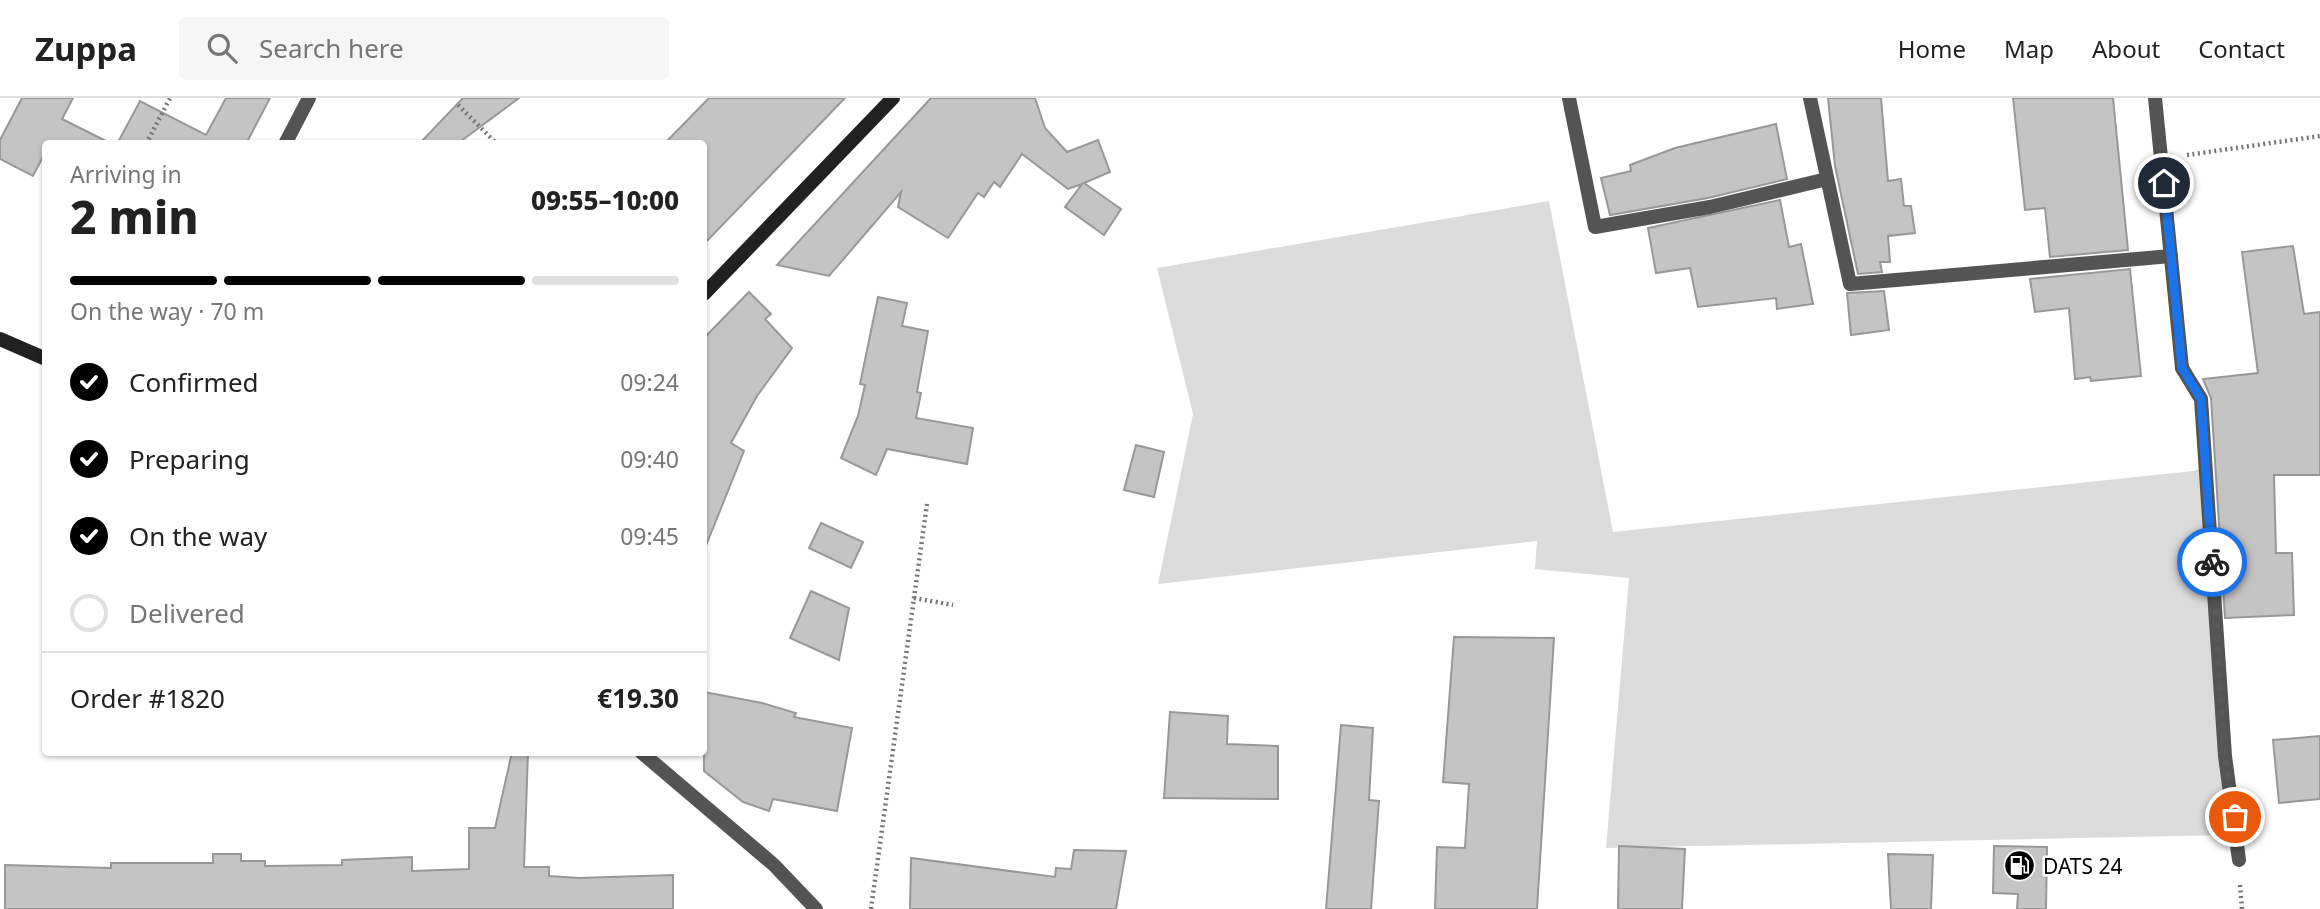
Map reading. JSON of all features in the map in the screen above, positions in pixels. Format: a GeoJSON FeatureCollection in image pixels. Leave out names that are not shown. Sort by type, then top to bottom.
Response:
{"type":"FeatureCollection","features":[{"type":"Feature","properties":{"kind":"street"},"geometry":{"type":"LineString","coordinates":[[287,140],[309,98]]}},
{"type":"Feature","properties":{"kind":"street"},"geometry":{"type":"LineString","coordinates":[[707,291],[892,98]]}},
{"type":"Feature","properties":{"kind":"street"},"geometry":{"type":"LineString","coordinates":[[1569,98],[1595,227],[1710,207],[1827,179]]}},
{"type":"Feature","properties":{"kind":"street"},"geometry":{"type":"LineString","coordinates":[[1810,98],[1850,284],[2171,256]]}},
{"type":"Feature","properties":{"kind":"street"},"geometry":{"type":"LineString","coordinates":[[2155,98],[2182,368],[2201,399],[2225,756],[2239,860]]}},
{"type":"Feature","properties":{"kind":"street"},"geometry":{"type":"LineString","coordinates":[[0,339],[42,357]]}},
{"type":"Feature","properties":{"kind":"street"},"geometry":{"type":"LineString","coordinates":[[646,756],[774,865],[816,909]]}},
{"type":"Feature","properties":{"kind":"path"},"geometry":{"type":"LineString","coordinates":[[148,140],[170,98]]}},
{"type":"Feature","properties":{"kind":"path"},"geometry":{"type":"LineString","coordinates":[[458,105],[493,140]]}},
{"type":"Feature","properties":{"kind":"path"},"geometry":{"type":"LineString","coordinates":[[2162,159],[2320,135]]}},
{"type":"Feature","properties":{"kind":"path"},"geometry":{"type":"LineString","coordinates":[[871,909],[927,504]]}},
{"type":"Feature","properties":{"kind":"path"},"geometry":{"type":"LineString","coordinates":[[914,598],[953,605]]}},
{"type":"Feature","properties":{"kind":"shaded area"},"geometry":{"type":"Polygon","coordinates":[[[1549,201],[1613,532],[2193,471],[2206,467],[2235,817],[2226,835],[1606,848],[1629,578],[1535,569],[1537,541],[1158,584],[1193,414],[1157,268],[1549,201]]]}},
{"type":"Feature","properties":{"kind":"building"},"geometry":{"type":"Polygon","coordinates":[[[22,98],[73,98],[62,119],[104,140],[42,140],[42,159],[33,176],[0,159],[0,140],[22,98]]]}},
{"type":"Feature","properties":{"kind":"building"},"geometry":{"type":"Polygon","coordinates":[[[226,98],[270,98],[248,140],[119,140],[140,101],[206,135],[226,98]]]}},
{"type":"Feature","properties":{"kind":"building"},"geometry":{"type":"Polygon","coordinates":[[[463,98],[519,98],[462,140],[423,140],[463,98]]]}},
{"type":"Feature","properties":{"kind":"building"},"geometry":{"type":"Polygon","coordinates":[[[709,98],[845,98],[707,241],[707,140],[668,140],[709,98]]]}},
{"type":"Feature","properties":{"kind":"building"},"geometry":{"type":"Polygon","coordinates":[[[931,98],[1035,98],[1045,128],[1067,152],[1098,140],[1110,172],[1084,183],[1121,209],[1104,235],[1065,207],[1082,184],[1068,189],[1022,154],[1000,187],[994,182],[984,197],[978,193],[948,238],[898,207],[901,192],[829,276],[777,265],[931,98]]]}},
{"type":"Feature","properties":{"kind":"building"},"geometry":{"type":"Polygon","coordinates":[[[1828,98],[1881,98],[1888,181],[1901,179],[1904,206],[1911,206],[1915,233],[1888,236],[1890,262],[1880,262],[1882,272],[1858,274],[1835,166],[1828,98]]]}},
{"type":"Feature","properties":{"kind":"building"},"geometry":{"type":"Polygon","coordinates":[[[2013,98],[2113,98],[2128,250],[2050,257],[2045,208],[2025,210],[2013,98]]]}},
{"type":"Feature","properties":{"kind":"building"},"geometry":{"type":"Polygon","coordinates":[[[1776,124],[1787,179],[1708,198],[1610,215],[1601,178],[1631,171],[1630,165],[1675,148],[1776,124]]]}},
{"type":"Feature","properties":{"kind":"building"},"geometry":{"type":"Polygon","coordinates":[[[1780,200],[1789,247],[1801,244],[1813,304],[1777,309],[1776,298],[1698,307],[1690,268],[1656,273],[1648,228],[1780,200]]]}},
{"type":"Feature","properties":{"kind":"building"},"geometry":{"type":"Polygon","coordinates":[[[2293,246],[2304,314],[2320,312],[2320,475],[2274,475],[2276,553],[2292,553],[2294,615],[2225,618],[2211,398],[2203,379],[2258,373],[2242,252],[2293,246]]]}},
{"type":"Feature","properties":{"kind":"building"},"geometry":{"type":"Polygon","coordinates":[[[2130,269],[2141,376],[2091,381],[2090,377],[2075,379],[2069,308],[2035,312],[2030,279],[2130,269]]]}},
{"type":"Feature","properties":{"kind":"building"},"geometry":{"type":"Polygon","coordinates":[[[1884,291],[1889,330],[1851,335],[1847,293],[1884,291]]]}},
{"type":"Feature","properties":{"kind":"building"},"geometry":{"type":"Polygon","coordinates":[[[749,292],[771,314],[765,319],[792,348],[757,396],[731,443],[744,451],[707,543],[707,335],[749,292]]]}},
{"type":"Feature","properties":{"kind":"building"},"geometry":{"type":"Polygon","coordinates":[[[878,297],[907,303],[902,326],[928,331],[917,392],[921,393],[916,418],[973,428],[967,464],[887,449],[876,475],[841,458],[858,416],[865,385],[860,384],[878,297]]]}},
{"type":"Feature","properties":{"kind":"building"},"geometry":{"type":"Polygon","coordinates":[[[1136,445],[1164,452],[1154,497],[1124,490],[1136,445]]]}},
{"type":"Feature","properties":{"kind":"building"},"geometry":{"type":"Polygon","coordinates":[[[821,523],[863,542],[851,568],[809,548],[821,523]]]}},
{"type":"Feature","properties":{"kind":"building"},"geometry":{"type":"Polygon","coordinates":[[[811,591],[849,608],[839,660],[790,638],[811,591]]]}},
{"type":"Feature","properties":{"kind":"building"},"geometry":{"type":"Polygon","coordinates":[[[1454,637],[1554,638],[1537,909],[1435,909],[1437,847],[1465,848],[1469,784],[1443,782],[1454,637]]]}},
{"type":"Feature","properties":{"kind":"building"},"geometry":{"type":"Polygon","coordinates":[[[707,693],[762,703],[796,713],[794,717],[852,728],[837,811],[773,799],[769,811],[743,802],[704,771],[704,756],[707,756],[707,693]]]}},
{"type":"Feature","properties":{"kind":"building"},"geometry":{"type":"Polygon","coordinates":[[[1170,712],[1228,716],[1227,744],[1278,746],[1278,799],[1164,798],[1170,712]]]}},
{"type":"Feature","properties":{"kind":"building"},"geometry":{"type":"Polygon","coordinates":[[[1341,725],[1373,728],[1369,800],[1379,801],[1371,909],[1326,909],[1341,725]]]}},
{"type":"Feature","properties":{"kind":"building"},"geometry":{"type":"Polygon","coordinates":[[[2320,736],[2320,799],[2279,803],[2273,740],[2320,736]]]}},
{"type":"Feature","properties":{"kind":"building"},"geometry":{"type":"Polygon","coordinates":[[[511,756],[528,756],[524,867],[549,867],[549,876],[579,878],[673,875],[673,909],[5,909],[5,865],[111,868],[111,863],[213,863],[213,854],[241,854],[241,861],[265,861],[265,866],[342,865],[342,860],[412,857],[412,871],[469,869],[469,828],[495,828],[511,756]]]}},
{"type":"Feature","properties":{"kind":"building"},"geometry":{"type":"Polygon","coordinates":[[[1619,846],[1685,849],[1682,909],[1618,909],[1619,846]]]}},
{"type":"Feature","properties":{"kind":"building","name":"DATS 24"},"geometry":{"type":"Polygon","coordinates":[[[1994,846],[2047,847],[2046,909],[2017,909],[2018,894],[1993,893],[1994,846]]]}},
{"type":"Feature","properties":{"kind":"building"},"geometry":{"type":"Polygon","coordinates":[[[1074,850],[1126,851],[1116,909],[910,909],[911,858],[1055,877],[1056,868],[1071,869],[1074,850]]]}},
{"type":"Feature","properties":{"kind":"building"},"geometry":{"type":"Polygon","coordinates":[[[1888,854],[1933,855],[1931,909],[1891,909],[1888,854]]]}},
{"type":"Feature","properties":{"kind":"way so far"},"geometry":{"type":"LineString","coordinates":[[2212,562],[2225,756],[2235,817]]}},
{"type":"Feature","properties":{"kind":"place","name":"DATS 24"},"geometry":{"type":"Point","coordinates":[2020,866]}},
{"type":"Feature","properties":{"kind":"route"},"geometry":{"type":"LineString","coordinates":[[2164,183],[2182,368],[2201,399],[2212,562]]}}]}
